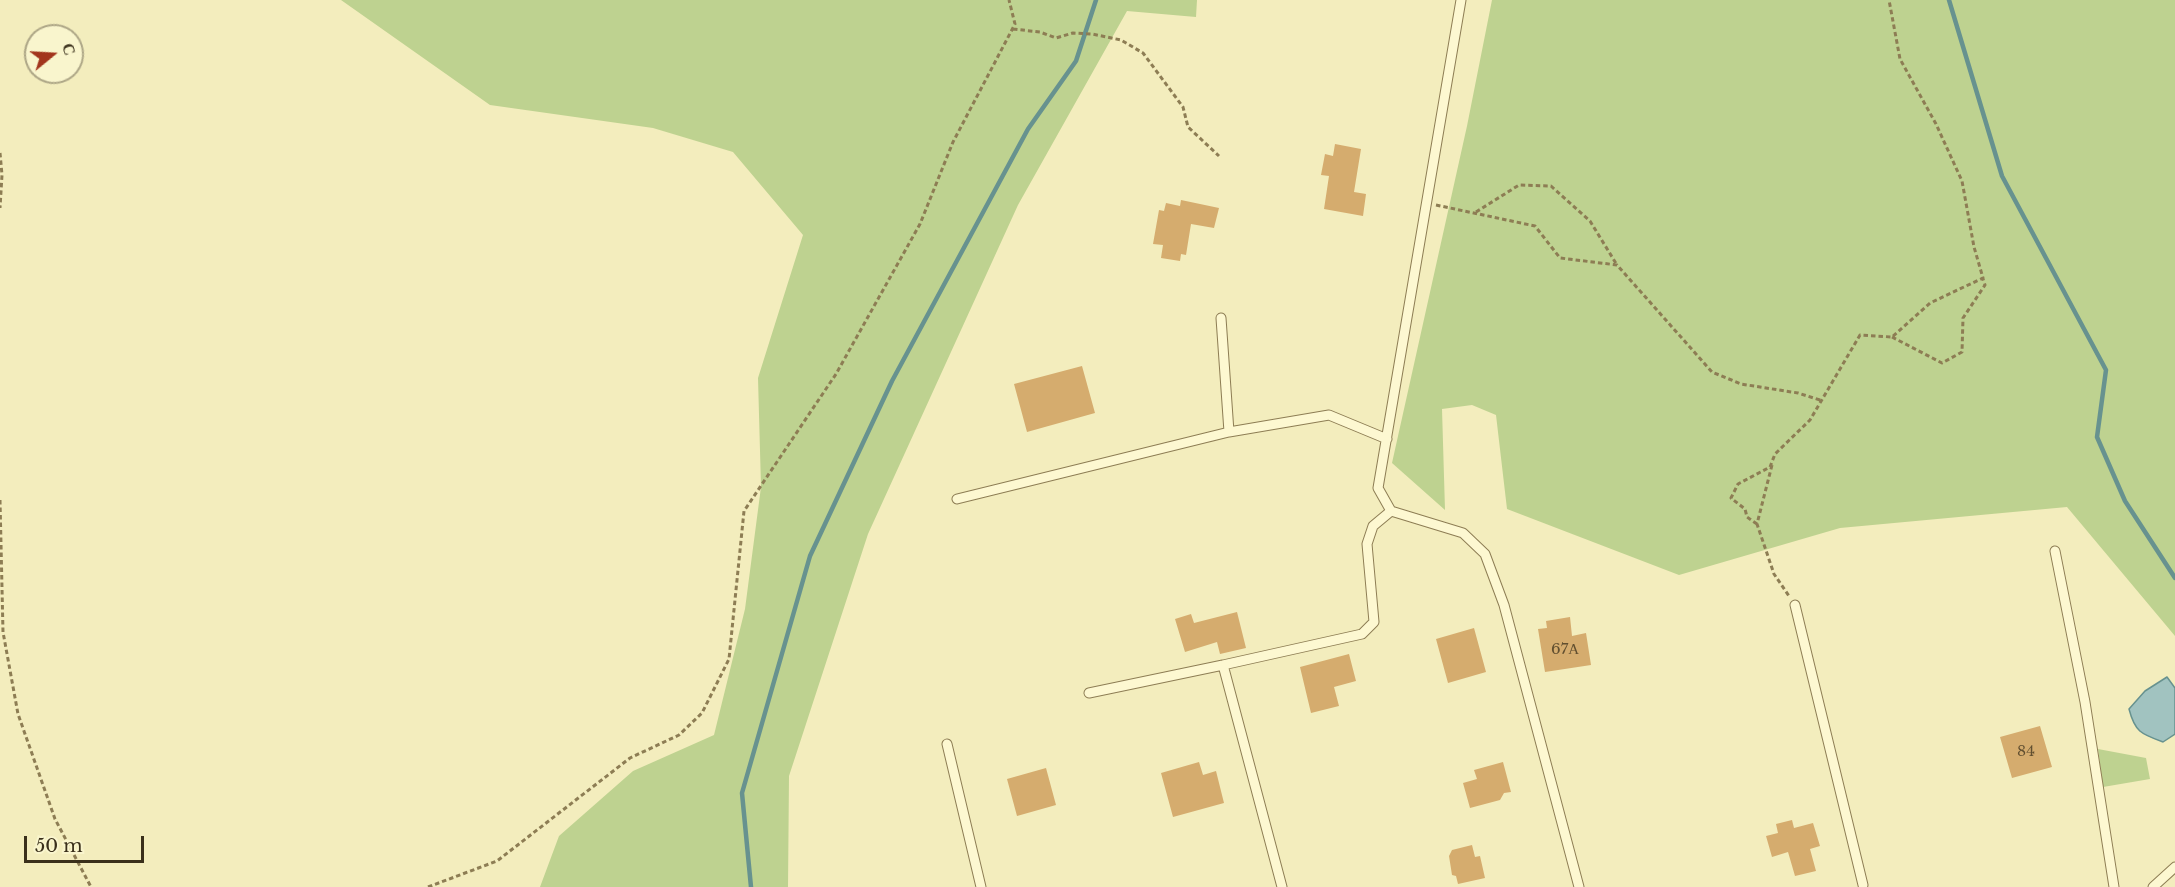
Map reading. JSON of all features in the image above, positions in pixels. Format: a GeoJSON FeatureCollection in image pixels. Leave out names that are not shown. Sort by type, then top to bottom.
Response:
{"type":"FeatureCollection","features":[{"type":"Feature","properties":{"kind":"lane"},"geometry":{"type":"LineString","coordinates":[[1461,0],[1378,488],[1391,511],[1463,533],[1485,554],[1504,605],[1579,887]]}},
{"type":"Feature","properties":{"kind":"lane"},"geometry":{"type":"LineString","coordinates":[[1221,318],[1229,432]]}},
{"type":"Feature","properties":{"kind":"lane"},"geometry":{"type":"LineString","coordinates":[[957,499],[1229,432],[1329,415],[1387,439]]}},
{"type":"Feature","properties":{"kind":"lane"},"geometry":{"type":"LineString","coordinates":[[1089,693],[1362,634],[1374,622],[1366,544],[1372,526],[1391,511]]}},
{"type":"Feature","properties":{"kind":"lane"},"geometry":{"type":"LineString","coordinates":[[2055,551],[2085,702],[2114,887]]}},
{"type":"Feature","properties":{"kind":"lane"},"geometry":{"type":"LineString","coordinates":[[1795,605],[1860,886]]}},
{"type":"Feature","properties":{"kind":"lane"},"geometry":{"type":"LineString","coordinates":[[1223,664],[1282,887]]}},
{"type":"Feature","properties":{"kind":"lane"},"geometry":{"type":"LineString","coordinates":[[947,744],[981,887]]}},
{"type":"Feature","properties":{"kind":"lane"},"geometry":{"type":"LineString","coordinates":[[2153,887],[2175,867]]}},
{"type":"Feature","properties":{"kind":"path"},"geometry":{"type":"LineString","coordinates":[[428,887],[497,861],[630,758],[679,735],[702,713],[729,659],[744,511],[836,374],[920,224],[954,142],[1015,24],[1008,0]]}},
{"type":"Feature","properties":{"kind":"path"},"geometry":{"type":"LineString","coordinates":[[1795,605],[1774,574],[1756,524],[1747,517],[1745,509],[1731,498],[1738,484],[1770,467],[1775,454],[1810,420],[1860,335],[1892,337],[1942,363],[1962,352],[1963,318],[1985,285],[1974,247],[1962,181],[1936,124],[1900,59],[1889,0]]}},
{"type":"Feature","properties":{"kind":"path"},"geometry":{"type":"LineString","coordinates":[[1013,29],[1040,32],[1056,38],[1092,34],[1121,40],[1143,53],[1183,107],[1188,127],[1219,156]]}},
{"type":"Feature","properties":{"kind":"path"},"geometry":{"type":"LineString","coordinates":[[0,153],[2,175],[0,208]]}},
{"type":"Feature","properties":{"kind":"path"},"geometry":{"type":"LineString","coordinates":[[1475,213],[1519,185],[1551,186],[1590,221],[1617,265],[1712,372],[1741,384],[1798,393],[1820,400]]}},
{"type":"Feature","properties":{"kind":"path"},"geometry":{"type":"LineString","coordinates":[[1442,206],[1534,226],[1560,258],[1617,265]]}},
{"type":"Feature","properties":{"kind":"path"},"geometry":{"type":"LineString","coordinates":[[1892,337],[1930,303],[1983,278]]}},
{"type":"Feature","properties":{"kind":"path"},"geometry":{"type":"LineString","coordinates":[[1756,524],[1775,454]]}},
{"type":"Feature","properties":{"kind":"path"},"geometry":{"type":"LineString","coordinates":[[0,500],[3,632],[18,714],[55,819],[91,887]]}},
{"type":"Feature","properties":{"kind":"green space"},"geometry":{"type":"Polygon","coordinates":[[[341,0],[1197,0],[1196,17],[1127,11],[1018,205],[868,534],[789,776],[788,887],[540,887],[559,836],[633,771],[714,735],[745,609],[761,487],[758,378],[803,235],[733,152],[653,128],[490,105],[341,0]]]}},
{"type":"Feature","properties":{"kind":"green space"},"geometry":{"type":"Polygon","coordinates":[[[1492,0],[2175,0],[2175,636],[2067,507],[1840,528],[1679,575],[1507,509],[1496,415],[1472,405],[1442,409],[1445,510],[1392,463],[1467,126],[1492,0]]]}},
{"type":"Feature","properties":{"kind":"green space"},"geometry":{"type":"Polygon","coordinates":[[[2098,749],[2146,758],[2150,779],[2103,787],[2098,749]]]}},
{"type":"Feature","properties":{"kind":"water"},"geometry":{"type":"Polygon","coordinates":[[[2167,677],[2175,688],[2175,734],[2163,742],[2140,731],[2129,709],[2145,691],[2167,677]]]}},
{"type":"Feature","properties":{"kind":"building"},"geometry":{"type":"Polygon","coordinates":[[[1335,144],[1361,149],[1354,192],[1366,194],[1363,216],[1324,209],[1329,176],[1321,175],[1325,154],[1333,156],[1335,144]]]}},
{"type":"Feature","properties":{"kind":"building"},"geometry":{"type":"Polygon","coordinates":[[[1181,200],[1219,208],[1214,228],[1191,224],[1186,255],[1181,254],[1180,261],[1161,258],[1163,245],[1153,244],[1159,210],[1164,211],[1166,203],[1180,206],[1181,200]]]}},
{"type":"Feature","properties":{"kind":"building"},"geometry":{"type":"Polygon","coordinates":[[[1082,366],[1095,413],[1027,432],[1014,384],[1082,366]]]}},
{"type":"Feature","properties":{"kind":"building"},"geometry":{"type":"Polygon","coordinates":[[[1237,612],[1246,648],[1220,654],[1217,642],[1185,652],[1175,619],[1191,614],[1194,623],[1237,612]]]}},
{"type":"Feature","properties":{"kind":"building"},"geometry":{"type":"Polygon","coordinates":[[[1570,617],[1572,636],[1586,633],[1591,665],[1545,672],[1538,629],[1547,628],[1546,621],[1570,617]]]}},
{"type":"Feature","properties":{"kind":"building"},"geometry":{"type":"Polygon","coordinates":[[[1474,628],[1486,672],[1448,683],[1436,639],[1474,628]]]}},
{"type":"Feature","properties":{"kind":"building"},"geometry":{"type":"Polygon","coordinates":[[[1349,654],[1356,681],[1334,687],[1339,706],[1311,713],[1300,667],[1349,654]]]}},
{"type":"Feature","properties":{"kind":"building"},"geometry":{"type":"Polygon","coordinates":[[[2040,726],[2052,767],[2012,778],[2000,737],[2040,726]]]}},
{"type":"Feature","properties":{"kind":"building"},"geometry":{"type":"Polygon","coordinates":[[[1199,762],[1203,775],[1216,771],[1224,803],[1173,817],[1161,773],[1199,762]]]}},
{"type":"Feature","properties":{"kind":"building"},"geometry":{"type":"Polygon","coordinates":[[[1503,762],[1511,792],[1504,793],[1500,800],[1470,808],[1463,783],[1477,779],[1474,770],[1503,762]]]}},
{"type":"Feature","properties":{"kind":"building"},"geometry":{"type":"Polygon","coordinates":[[[1046,768],[1056,805],[1017,816],[1007,779],[1046,768]]]}},
{"type":"Feature","properties":{"kind":"building"},"geometry":{"type":"Polygon","coordinates":[[[1792,820],[1794,828],[1813,823],[1820,846],[1810,849],[1816,871],[1795,876],[1788,852],[1772,857],[1766,836],[1778,833],[1776,824],[1792,820]]]}},
{"type":"Feature","properties":{"kind":"building"},"geometry":{"type":"Polygon","coordinates":[[[1472,845],[1475,857],[1480,856],[1485,878],[1458,884],[1456,876],[1452,875],[1449,856],[1452,850],[1472,845]]]}},
{"type":"Feature","properties":{"kind":"waterway"},"geometry":{"type":"LineString","coordinates":[[751,887],[742,793],[810,556],[892,381],[1028,129],[1076,61],[1096,0]]}},
{"type":"Feature","properties":{"kind":"waterway"},"geometry":{"type":"LineString","coordinates":[[1949,0],[2002,176],[2106,370],[2097,437],[2125,501],[2175,578]]}}]}
